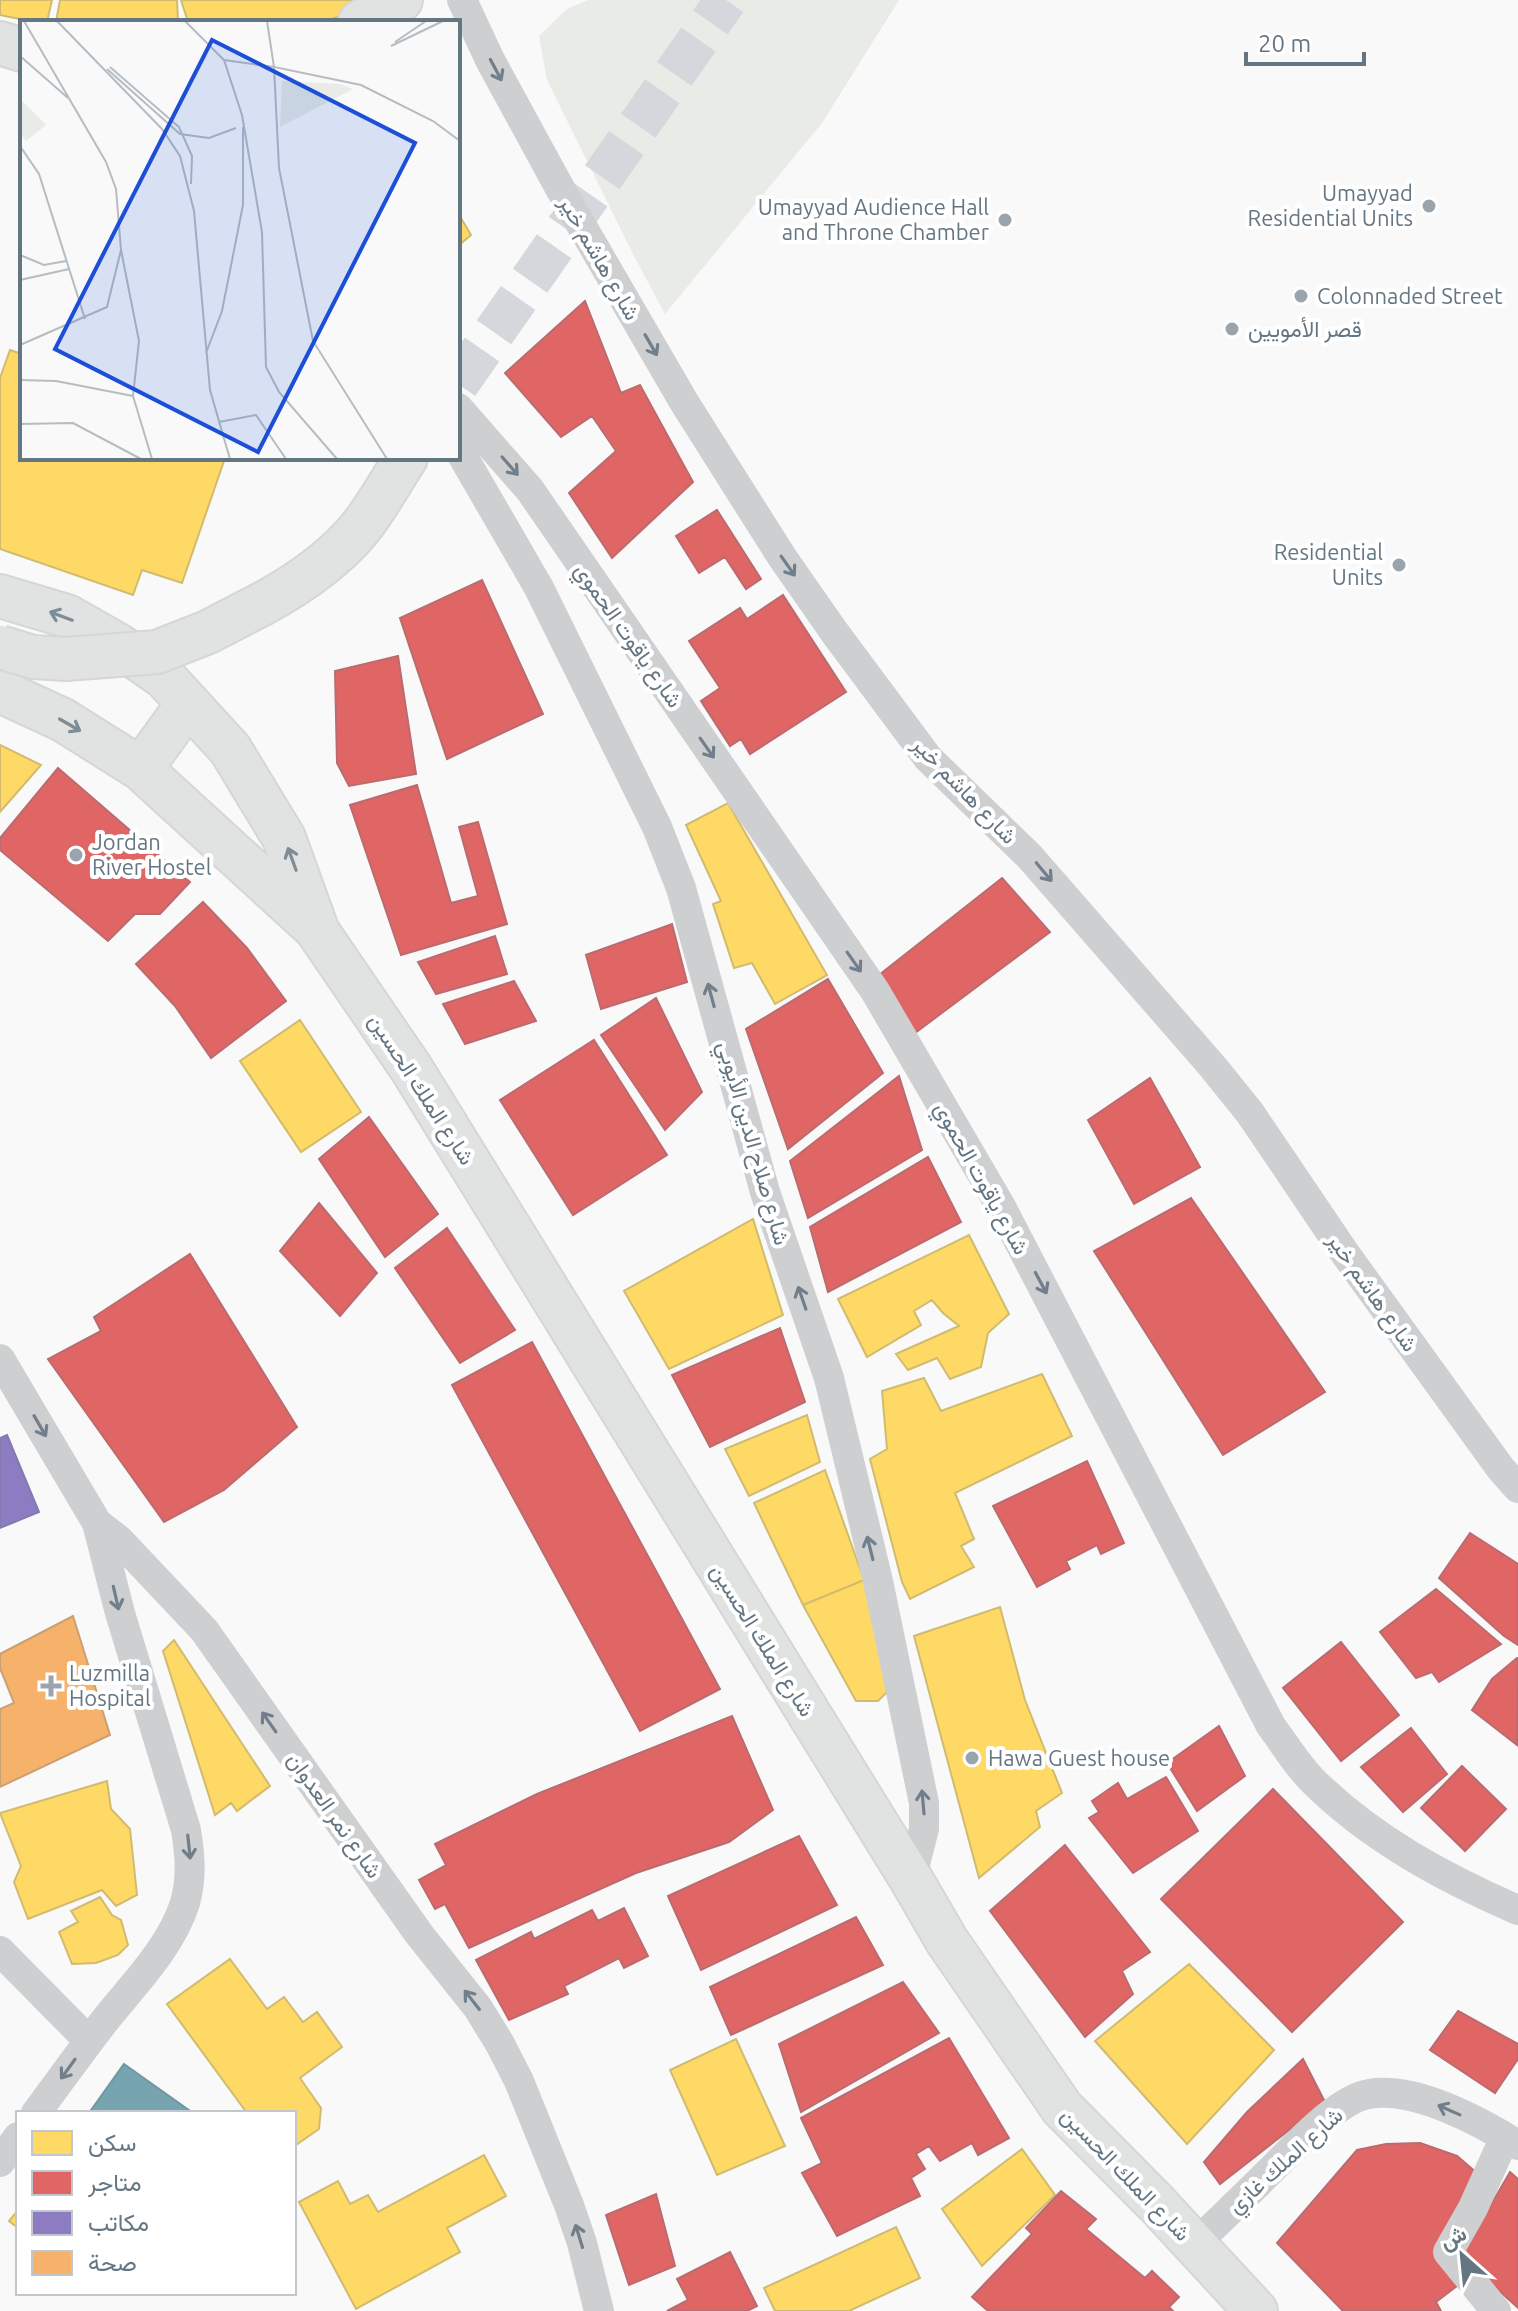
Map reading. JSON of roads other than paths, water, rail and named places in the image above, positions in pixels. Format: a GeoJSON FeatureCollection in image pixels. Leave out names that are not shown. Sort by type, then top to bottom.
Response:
{"type":"FeatureCollection","features":[{"type":"Feature","properties":{"kind":"main road"},"geometry":{"type":"LineString","coordinates":[[364,20],[401,0]]}},
{"type":"Feature","properties":{"kind":"main road"},"geometry":{"type":"LineString","coordinates":[[0,43],[20,49]]}},
{"type":"Feature","properties":{"kind":"main road"},"geometry":{"type":"LineString","coordinates":[[0,647],[33,657],[66,659],[157,652],[208,632],[281,594],[337,554],[362,525],[405,460]]}},
{"type":"Feature","properties":{"kind":"main road","name":"شارع الملك الحسين"},"geometry":{"type":"LineString","coordinates":[[0,596],[67,616],[118,645],[164,677],[230,749],[284,838],[318,932]]}},
{"type":"Feature","properties":{"kind":"main road","name":"شارع الملك الحسين"},"geometry":{"type":"LineString","coordinates":[[0,691],[63,720],[141,769],[318,932],[411,1068],[947,1941],[1062,2108],[1256,2311]]}},
{"type":"Feature","properties":{"kind":"main road"},"geometry":{"type":"LineString","coordinates":[[141,769],[187,705]]}},
{"type":"Feature","properties":{"kind":"street","name":"شارع هاشم خير"},"geometry":{"type":"LineString","coordinates":[[462,0],[490,60],[562,192],[684,402],[782,557],[835,633],[928,758],[1030,857],[1250,1113],[1344,1252],[1501,1469],[1518,1488]]}},
{"type":"Feature","properties":{"kind":"street","name":"شارع ياقوت الحموي"},"geometry":{"type":"LineString","coordinates":[[460,410],[530,490],[875,991],[1000,1205],[1271,1726],[1310,1779],[1359,1820],[1414,1859],[1465,1887],[1518,1910]]}},
{"type":"Feature","properties":{"kind":"street","name":"شارع صلاح الدين الأيوبي"},"geometry":{"type":"LineString","coordinates":[[460,451],[539,588],[657,827],[681,888],[765,1192],[829,1378],[878,1581],[924,1803],[924,1829],[911,1879]]}},
{"type":"Feature","properties":{"kind":"street"},"geometry":{"type":"LineString","coordinates":[[539,588],[587,573]]}},
{"type":"Feature","properties":{"kind":"street","name":"شارع نمر العدوان"},"geometry":{"type":"LineString","coordinates":[[0,1359],[97,1523],[119,1540],[204,1630],[419,1934],[478,2008],[519,2081],[569,2205],[599,2311]]}},
{"type":"Feature","properties":{"kind":"street"},"geometry":{"type":"LineString","coordinates":[[37,2111],[173,1931],[184,1906],[190,1880],[186,1830],[120,1613],[97,1523]]}},
{"type":"Feature","properties":{"kind":"street"},"geometry":{"type":"LineString","coordinates":[[0,1951],[89,2041]]}},
{"type":"Feature","properties":{"kind":"street","name":"شارع الملك غازي"},"geometry":{"type":"LineString","coordinates":[[1194,2245],[1322,2121],[1368,2094],[1399,2094],[1441,2105],[1512,2141]]}},
{"type":"Feature","properties":{"kind":"street"},"geometry":{"type":"LineString","coordinates":[[0,2162],[16,2140]]}},
{"type":"Feature","properties":{"kind":"street"},"geometry":{"type":"LineString","coordinates":[[1496,2311],[1448,2252],[1512,2141]]}},
{"type":"Feature","properties":{"kind":"tunnel"},"geometry":{"type":"LineString","coordinates":[[460,381],[726,0]]}},
{"type":"Feature","properties":{"kind":"place","name":"Umayyad Residential Units"},"geometry":{"type":"Point","coordinates":[1429,206]}},
{"type":"Feature","properties":{"kind":"place","name":"Umayyad Audience Hall and Throne Chamber"},"geometry":{"type":"Point","coordinates":[1005,220]}},
{"type":"Feature","properties":{"kind":"place","name":"Colonnaded Street"},"geometry":{"type":"Point","coordinates":[1301,296]}},
{"type":"Feature","properties":{"kind":"place","name":"قصر الأمويين"},"geometry":{"type":"Point","coordinates":[1232,329]}},
{"type":"Feature","properties":{"kind":"place","name":"Residential Units"},"geometry":{"type":"Point","coordinates":[1399,565]}},
{"type":"Feature","properties":{"kind":"place","name":"Jordan River Hostel"},"geometry":{"type":"Point","coordinates":[76,855]}},
{"type":"Feature","properties":{"kind":"place","name":"Luzmilla Hospital"},"geometry":{"type":"Point","coordinates":[51,1686]}},
{"type":"Feature","properties":{"kind":"place","name":"Hawa Guest house"},"geometry":{"type":"Point","coordinates":[972,1758]}}]}
